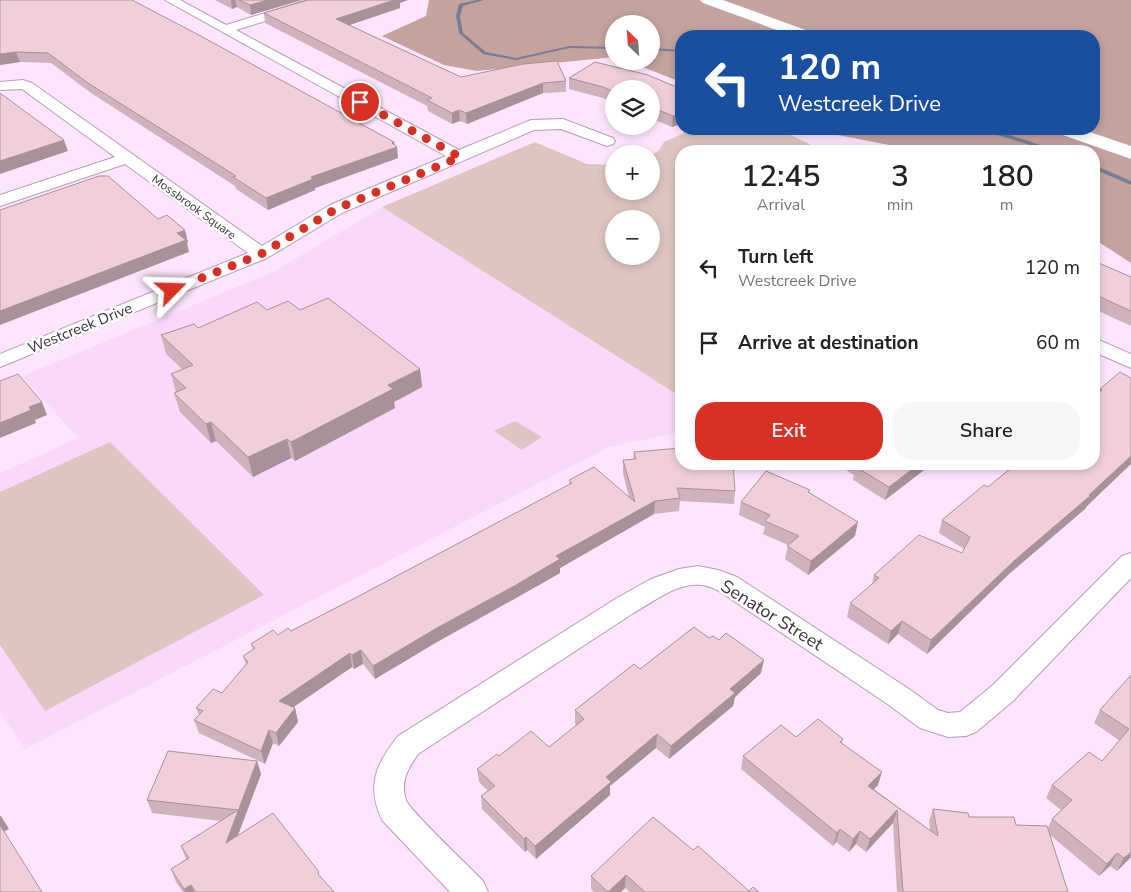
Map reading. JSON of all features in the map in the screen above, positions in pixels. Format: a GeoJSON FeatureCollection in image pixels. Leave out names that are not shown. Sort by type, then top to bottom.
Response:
{"type":"FeatureCollection","features":[{"type":"Feature","properties":{"kind":"main road"},"geometry":{"type":"LineString","coordinates":[[708,0],[791,30]]}},
{"type":"Feature","properties":{"kind":"main road"},"geometry":{"type":"LineString","coordinates":[[1081,135],[1131,153]]}},
{"type":"Feature","properties":{"kind":"street"},"geometry":{"type":"LineString","coordinates":[[171,0],[460,157]]}},
{"type":"Feature","properties":{"kind":"street"},"geometry":{"type":"LineString","coordinates":[[226,29],[321,0]]}},
{"type":"Feature","properties":{"kind":"street","name":"Mossbrook Square"},"geometry":{"type":"LineString","coordinates":[[0,86],[23,84],[261,254]]}},
{"type":"Feature","properties":{"kind":"street","name":"Westcreek Drive"},"geometry":{"type":"LineString","coordinates":[[0,361],[261,254],[336,209],[531,125],[563,124],[607,141]]}},
{"type":"Feature","properties":{"kind":"street"},"geometry":{"type":"LineString","coordinates":[[0,201],[127,158]]}},
{"type":"Feature","properties":{"kind":"street"},"geometry":{"type":"LineString","coordinates":[[1100,347],[1131,362]]}},
{"type":"Feature","properties":{"kind":"street","name":"Senator Street"},"geometry":{"type":"LineString","coordinates":[[472,892],[393,810],[388,792],[391,767],[408,745],[626,605],[663,584],[685,576],[700,575],[728,584],[899,697],[930,720],[948,726],[966,724],[1003,693],[1131,562]]}},
{"type":"Feature","properties":{"kind":"shaded area"},"geometry":{"type":"Polygon","coordinates":[[[429,0],[1131,0],[1131,263],[1100,243],[1100,145],[889,145],[838,135],[1100,135],[1100,30],[675,30],[675,80],[650,70],[660,70],[660,15],[605,15],[605,58],[477,71],[444,65],[382,36],[426,16],[429,0]]]}},
{"type":"Feature","properties":{"kind":"shaded area"},"geometry":{"type":"Polygon","coordinates":[[[680,135],[791,135],[811,145],[675,145],[675,393],[382,207],[535,142],[587,164],[605,165],[605,200],[660,200],[660,149],[664,142],[680,135]]]}},
{"type":"Feature","properties":{"kind":"shaded area"},"geometry":{"type":"Polygon","coordinates":[[[382,207],[675,393],[675,433],[609,447],[25,749],[0,712],[0,473],[78,438],[22,376],[275,271],[382,207]]]}},
{"type":"Feature","properties":{"kind":"shaded area"},"geometry":{"type":"Polygon","coordinates":[[[515,421],[542,437],[522,450],[494,431],[515,421]]]}},
{"type":"Feature","properties":{"kind":"shaded area"},"geometry":{"type":"Polygon","coordinates":[[[110,442],[264,595],[45,711],[0,645],[0,492],[110,442]]]}},
{"type":"Feature","properties":{"kind":"building"},"geometry":{"type":"Polygon","coordinates":[[[0,0],[132,0],[394,142],[392,143],[397,147],[311,177],[313,179],[266,198],[233,177],[236,176],[88,83],[48,53],[16,52],[0,54],[0,0]]]}},
{"type":"Feature","properties":{"kind":"building"},"geometry":{"type":"Polygon","coordinates":[[[239,0],[268,0],[250,5],[239,0]]]}},
{"type":"Feature","properties":{"kind":"building"},"geometry":{"type":"Polygon","coordinates":[[[308,0],[394,0],[336,19],[461,77],[523,64],[557,61],[566,81],[543,83],[466,113],[459,110],[452,113],[427,100],[432,98],[264,13],[308,0]]]}},
{"type":"Feature","properties":{"kind":"building"},"geometry":{"type":"Polygon","coordinates":[[[595,62],[605,64],[605,70],[628,70],[660,80],[605,80],[605,88],[569,78],[595,62]]]}},
{"type":"Feature","properties":{"kind":"building"},"geometry":{"type":"Polygon","coordinates":[[[660,80],[675,86],[675,115],[660,111],[660,80]]]}},
{"type":"Feature","properties":{"kind":"building"},"geometry":{"type":"Polygon","coordinates":[[[0,93],[64,140],[0,161],[0,93]]]}},
{"type":"Feature","properties":{"kind":"building"},"geometry":{"type":"Polygon","coordinates":[[[99,176],[108,176],[158,219],[167,215],[185,230],[177,233],[186,240],[0,311],[0,210],[99,176]]]}},
{"type":"Feature","properties":{"kind":"building"},"geometry":{"type":"Polygon","coordinates":[[[1100,264],[1131,277],[1131,311],[1100,297],[1100,264]]]}},
{"type":"Feature","properties":{"kind":"building"},"geometry":{"type":"Polygon","coordinates":[[[328,298],[420,369],[388,385],[393,389],[291,442],[287,439],[248,457],[211,422],[206,424],[174,393],[186,388],[171,374],[193,365],[161,335],[194,324],[198,328],[257,302],[267,310],[288,301],[300,310],[328,298]]]}},
{"type":"Feature","properties":{"kind":"building"},"geometry":{"type":"Polygon","coordinates":[[[1120,372],[1131,378],[1131,456],[1090,496],[1015,560],[931,640],[902,621],[891,631],[850,603],[879,578],[874,575],[919,535],[962,553],[970,537],[942,520],[984,485],[988,487],[1009,470],[1100,470],[1100,392],[1102,390],[1100,389],[1120,372]]]}},
{"type":"Feature","properties":{"kind":"building"},"geometry":{"type":"Polygon","coordinates":[[[18,374],[42,402],[29,407],[31,410],[0,423],[0,381],[18,374]]]}},
{"type":"Feature","properties":{"kind":"building"},"geometry":{"type":"Polygon","coordinates":[[[675,449],[675,470],[733,470],[735,491],[677,488],[680,498],[655,501],[556,556],[560,559],[373,666],[361,650],[352,655],[350,653],[279,701],[295,708],[276,733],[269,730],[261,751],[194,720],[203,711],[196,708],[213,689],[222,693],[248,662],[243,656],[255,648],[251,644],[273,630],[278,635],[288,628],[291,631],[572,483],[569,480],[594,467],[635,502],[623,460],[636,459],[634,452],[675,449]]]}},
{"type":"Feature","properties":{"kind":"building"},"geometry":{"type":"Polygon","coordinates":[[[861,470],[911,470],[889,487],[861,470]]]}},
{"type":"Feature","properties":{"kind":"building"},"geometry":{"type":"Polygon","coordinates":[[[766,471],[810,490],[808,492],[858,522],[811,561],[787,546],[799,536],[765,521],[770,515],[741,502],[766,471]]]}},
{"type":"Feature","properties":{"kind":"building"},"geometry":{"type":"Polygon","coordinates":[[[694,627],[709,638],[713,636],[719,640],[726,633],[764,660],[730,689],[735,693],[671,746],[657,734],[606,777],[611,782],[535,846],[526,837],[524,839],[481,796],[495,786],[477,769],[497,754],[499,756],[531,731],[549,747],[584,719],[575,710],[634,664],[640,669],[694,627]]]}},
{"type":"Feature","properties":{"kind":"building"},"geometry":{"type":"Polygon","coordinates":[[[1131,675],[1131,852],[1124,858],[1117,853],[1107,864],[1052,819],[1072,800],[1052,785],[1089,752],[1102,761],[1129,729],[1100,710],[1131,675]]]}},
{"type":"Feature","properties":{"kind":"building"},"geometry":{"type":"Polygon","coordinates":[[[818,719],[843,739],[840,742],[882,772],[868,786],[938,836],[933,809],[968,813],[969,817],[1014,817],[1016,825],[1047,826],[1068,892],[903,892],[897,810],[870,839],[860,831],[853,839],[840,829],[837,833],[743,756],[781,725],[796,737],[818,719]]]}},
{"type":"Feature","properties":{"kind":"building"},"geometry":{"type":"Polygon","coordinates":[[[168,751],[257,761],[226,843],[273,813],[319,872],[318,874],[334,892],[196,892],[191,885],[184,889],[171,869],[189,858],[181,846],[238,810],[147,800],[168,751]]]}},
{"type":"Feature","properties":{"kind":"building"},"geometry":{"type":"Polygon","coordinates":[[[653,817],[693,850],[698,846],[749,891],[753,887],[759,892],[645,892],[626,875],[608,892],[591,876],[653,817]]]}},
{"type":"Feature","properties":{"kind":"building"},"geometry":{"type":"Polygon","coordinates":[[[0,825],[42,892],[0,892],[0,825]]]}},
{"type":"Feature","properties":{"kind":"waterway"},"geometry":{"type":"LineString","coordinates":[[482,0],[461,5],[458,16],[461,33],[485,53],[516,59],[569,47],[605,48]]}},
{"type":"Feature","properties":{"kind":"waterway"},"geometry":{"type":"LineString","coordinates":[[660,50],[675,51]]}},
{"type":"Feature","properties":{"kind":"waterway"},"geometry":{"type":"LineString","coordinates":[[1005,135],[1036,145]]}},
{"type":"Feature","properties":{"kind":"waterway"},"geometry":{"type":"LineString","coordinates":[[1100,170],[1131,183]]}},
{"type":"Feature","properties":{"kind":"route"},"geometry":{"type":"LineString","coordinates":[[172,290],[261,254],[336,209],[460,157],[360,102]]}}]}
